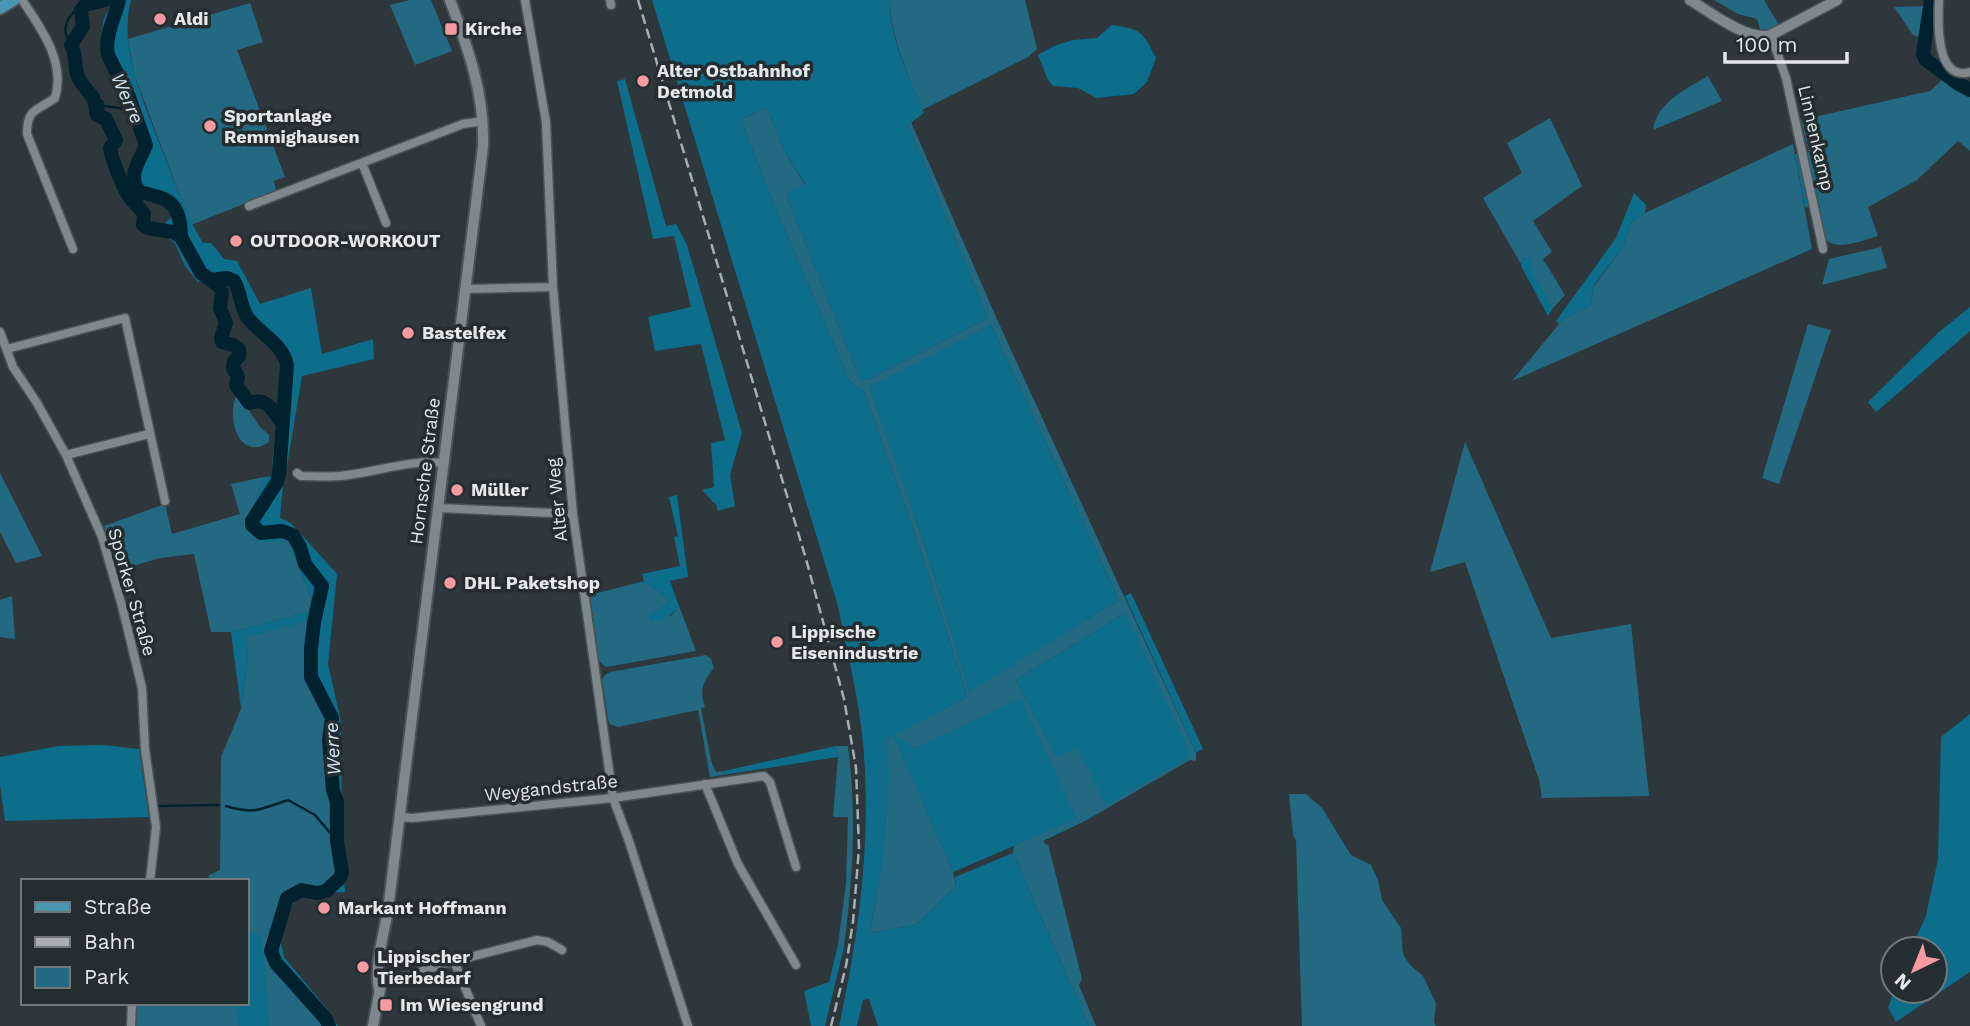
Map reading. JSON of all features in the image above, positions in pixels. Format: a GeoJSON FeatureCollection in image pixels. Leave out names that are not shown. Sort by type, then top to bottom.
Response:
{"type":"FeatureCollection","features":[{"type":"Feature","properties":{"kind":"main road"},"geometry":{"type":"LineString","coordinates":[[0,8],[13,0]]}},
{"type":"Feature","properties":{"kind":"main road","name":"Hornsche Straße"},"geometry":{"type":"LineString","coordinates":[[373,1026],[481,174],[483,121],[474,69],[452,1]]}},
{"type":"Feature","properties":{"kind":"street"},"geometry":{"type":"LineString","coordinates":[[22,0],[49,44],[56,61],[55,98],[30,115],[27,134],[72,249]]}},
{"type":"Feature","properties":{"kind":"street","name":"Alter Weg"},"geometry":{"type":"LineString","coordinates":[[525,0],[547,122],[553,286],[573,514],[613,798],[688,1026]]}},
{"type":"Feature","properties":{"kind":"street"},"geometry":{"type":"LineString","coordinates":[[1690,0],[1750,34],[1761,37],[1771,35],[1837,0]]}},
{"type":"Feature","properties":{"kind":"street"},"geometry":{"type":"LineString","coordinates":[[1939,0],[1942,54],[1956,71],[1964,74],[1970,72]]}},
{"type":"Feature","properties":{"kind":"street","name":"Linnenkamp"},"geometry":{"type":"LineString","coordinates":[[1771,35],[1786,78],[1823,248]]}},
{"type":"Feature","properties":{"kind":"street"},"geometry":{"type":"LineString","coordinates":[[249,206],[463,124],[483,121]]}},
{"type":"Feature","properties":{"kind":"street"},"geometry":{"type":"LineString","coordinates":[[362,163],[386,223]]}},
{"type":"Feature","properties":{"kind":"street"},"geometry":{"type":"LineString","coordinates":[[467,289],[553,286]]}},
{"type":"Feature","properties":{"kind":"street"},"geometry":{"type":"LineString","coordinates":[[7,349],[125,318],[165,500]]}},
{"type":"Feature","properties":{"kind":"street","name":"Sporker Straße"},"geometry":{"type":"LineString","coordinates":[[0,332],[13,367],[37,403],[65,456],[102,537],[122,607],[142,688],[145,749],[156,827],[150,879]]}},
{"type":"Feature","properties":{"kind":"street"},"geometry":{"type":"LineString","coordinates":[[65,456],[149,434]]}},
{"type":"Feature","properties":{"kind":"street"},"geometry":{"type":"LineString","coordinates":[[297,473],[301,476],[340,476],[376,469],[444,463]]}},
{"type":"Feature","properties":{"kind":"street"},"geometry":{"type":"LineString","coordinates":[[439,508],[573,514]]}},
{"type":"Feature","properties":{"kind":"street","name":"Weygandstraße"},"geometry":{"type":"LineString","coordinates":[[399,817],[412,818],[613,798],[757,776],[768,778],[796,867]]}},
{"type":"Feature","properties":{"kind":"street"},"geometry":{"type":"LineString","coordinates":[[705,784],[738,864],[796,965]]}},
{"type":"Feature","properties":{"kind":"street"},"geometry":{"type":"LineString","coordinates":[[380,982],[537,940],[548,942],[562,950]]}},
{"type":"Feature","properties":{"kind":"street"},"geometry":{"type":"LineString","coordinates":[[454,961],[481,1026]]}},
{"type":"Feature","properties":{"kind":"street"},"geometry":{"type":"LineString","coordinates":[[131,1026],[132,1005]]}},
{"type":"Feature","properties":{"kind":"green space"},"geometry":{"type":"Polygon","coordinates":[[[410,0],[431,0],[452,51],[415,65],[390,5],[410,0]]]}},
{"type":"Feature","properties":{"kind":"green space"},"geometry":{"type":"Polygon","coordinates":[[[890,0],[1025,0],[1037,49],[1028,57],[922,110],[897,42],[890,0]]]}},
{"type":"Feature","properties":{"kind":"green space"},"geometry":{"type":"Polygon","coordinates":[[[1714,0],[1764,0],[1779,25],[1761,32],[1757,19],[1738,14],[1714,0]]]}},
{"type":"Feature","properties":{"kind":"green space","name":"Sportanlage Remmighausen"},"geometry":{"type":"Polygon","coordinates":[[[250,3],[263,42],[237,50],[285,177],[274,181],[276,191],[191,225],[134,74],[128,39],[250,3]]]}},
{"type":"Feature","properties":{"kind":"green space"},"geometry":{"type":"Polygon","coordinates":[[[1925,6],[1918,37],[1913,35],[1894,7],[1925,6]]]}},
{"type":"Feature","properties":{"kind":"green space"},"geometry":{"type":"Polygon","coordinates":[[[1708,76],[1722,101],[1653,130],[1666,104],[1708,76]]]}},
{"type":"Feature","properties":{"kind":"green space"},"geometry":{"type":"Polygon","coordinates":[[[1942,80],[1970,96],[1970,151],[1958,141],[1917,180],[1868,207],[1878,236],[1844,245],[1837,245],[1825,239],[1816,185],[1824,178],[1815,151],[1809,152],[1801,120],[1930,91],[1942,80]]]}},
{"type":"Feature","properties":{"kind":"green space"},"geometry":{"type":"Polygon","coordinates":[[[767,108],[785,152],[805,185],[786,194],[860,379],[867,380],[988,318],[908,125],[911,122],[1000,326],[1196,753],[1196,761],[1190,760],[1085,821],[1043,841],[1048,844],[1082,979],[1079,985],[1096,1026],[1089,1026],[1013,853],[1014,846],[1077,818],[949,733],[915,748],[894,736],[953,872],[956,886],[916,925],[870,933],[884,836],[886,738],[964,699],[967,695],[920,548],[864,391],[850,382],[772,200],[741,119],[767,108]],[[991,325],[870,388],[926,550],[969,691],[1119,600],[991,325]],[[1125,613],[1016,680],[1055,756],[1076,748],[1125,613]]]}},
{"type":"Feature","properties":{"kind":"green space"},"geometry":{"type":"Polygon","coordinates":[[[1550,118],[1582,186],[1533,221],[1552,252],[1543,259],[1565,295],[1553,308],[1523,258],[1521,264],[1483,198],[1522,173],[1507,143],[1550,118]]]}},
{"type":"Feature","properties":{"kind":"green space"},"geometry":{"type":"Polygon","coordinates":[[[1793,144],[1812,249],[1512,381],[1564,318],[1590,306],[1594,286],[1623,247],[1632,222],[1645,213],[1793,144]]]}},
{"type":"Feature","properties":{"kind":"green space"},"geometry":{"type":"Polygon","coordinates":[[[1881,247],[1887,268],[1822,285],[1829,259],[1881,247]]]}},
{"type":"Feature","properties":{"kind":"green space"},"geometry":{"type":"Polygon","coordinates":[[[1808,324],[1831,330],[1779,484],[1762,478],[1808,324]]]}},
{"type":"Feature","properties":{"kind":"green space"},"geometry":{"type":"Polygon","coordinates":[[[239,390],[249,403],[248,409],[260,427],[269,435],[269,442],[258,447],[249,446],[237,433],[233,412],[239,390]]]}},
{"type":"Feature","properties":{"kind":"green space"},"geometry":{"type":"Polygon","coordinates":[[[1465,442],[1551,638],[1631,624],[1649,796],[1542,798],[1539,780],[1465,562],[1430,572],[1465,442]]]}},
{"type":"Feature","properties":{"kind":"green space"},"geometry":{"type":"Polygon","coordinates":[[[0,473],[42,556],[16,563],[0,532],[0,473]]]}},
{"type":"Feature","properties":{"kind":"green space"},"geometry":{"type":"Polygon","coordinates":[[[264,477],[247,524],[288,540],[316,610],[231,632],[211,632],[194,554],[160,558],[119,570],[104,526],[165,504],[172,534],[240,514],[231,484],[264,477]]]}},
{"type":"Feature","properties":{"kind":"green space"},"geometry":{"type":"Polygon","coordinates":[[[644,581],[669,602],[650,616],[651,622],[672,615],[679,606],[696,651],[606,667],[599,661],[590,595],[644,581]]]}},
{"type":"Feature","properties":{"kind":"green space"},"geometry":{"type":"Polygon","coordinates":[[[12,596],[15,639],[0,637],[0,600],[12,596]]]}},
{"type":"Feature","properties":{"kind":"green space"},"geometry":{"type":"Polygon","coordinates":[[[316,618],[316,677],[331,720],[329,838],[343,841],[344,872],[321,886],[302,885],[284,896],[274,954],[325,1026],[136,1026],[137,1005],[248,1005],[248,879],[208,879],[209,875],[220,870],[221,757],[241,709],[248,660],[246,637],[316,618]]]}},
{"type":"Feature","properties":{"kind":"green space"},"geometry":{"type":"Polygon","coordinates":[[[706,655],[711,659],[714,668],[703,686],[705,707],[701,708],[711,761],[716,772],[724,771],[723,775],[710,777],[698,710],[618,727],[609,724],[602,680],[610,672],[706,655]]]}},
{"type":"Feature","properties":{"kind":"green space"},"geometry":{"type":"Polygon","coordinates":[[[836,746],[848,746],[853,822],[852,871],[844,947],[838,945],[846,883],[848,817],[833,817],[838,757],[836,746]]]}},
{"type":"Feature","properties":{"kind":"green space"},"geometry":{"type":"Polygon","coordinates":[[[1289,794],[1306,794],[1322,808],[1351,855],[1371,865],[1378,880],[1382,900],[1401,928],[1403,954],[1410,965],[1423,976],[1436,1003],[1436,1026],[1302,1026],[1296,840],[1293,835],[1289,794]]]}},
{"type":"Feature","properties":{"kind":"shaded area"},"geometry":{"type":"Polygon","coordinates":[[[119,0],[131,0],[128,38],[135,76],[181,198],[203,243],[211,243],[224,259],[237,261],[260,304],[311,288],[322,354],[373,339],[374,359],[302,376],[287,466],[272,465],[282,362],[270,339],[246,312],[232,280],[198,282],[185,266],[175,244],[158,229],[172,217],[170,206],[135,196],[128,176],[142,142],[103,39],[105,17],[119,0]]]}},
{"type":"Feature","properties":{"kind":"shaded area"},"geometry":{"type":"Polygon","coordinates":[[[652,0],[890,0],[897,43],[924,113],[908,125],[988,318],[867,380],[860,379],[786,194],[805,184],[785,152],[767,108],[741,119],[772,200],[850,382],[864,391],[920,548],[967,695],[894,735],[915,748],[1021,698],[1077,819],[953,872],[893,735],[886,738],[889,777],[883,858],[870,933],[916,925],[956,886],[955,877],[1013,853],[1089,1026],[878,1026],[869,999],[863,1000],[857,1026],[839,1026],[858,921],[865,850],[865,779],[856,692],[838,606],[652,0]]]}},
{"type":"Feature","properties":{"kind":"shaded area"},"geometry":{"type":"Polygon","coordinates":[[[1112,25],[1135,30],[1148,42],[1156,58],[1147,82],[1134,94],[1096,98],[1078,88],[1053,86],[1038,55],[1073,40],[1097,38],[1112,25]]]}},
{"type":"Feature","properties":{"kind":"shaded area"},"geometry":{"type":"Polygon","coordinates":[[[625,79],[666,226],[676,224],[687,245],[742,433],[730,475],[735,506],[718,511],[716,504],[702,490],[714,487],[711,443],[725,440],[701,344],[655,351],[648,317],[691,307],[674,236],[653,239],[617,81],[625,79]]]}},
{"type":"Feature","properties":{"kind":"shaded area"},"geometry":{"type":"Polygon","coordinates":[[[1815,151],[1824,179],[1816,185],[1819,204],[1805,208],[1795,154],[1815,151]]]}},
{"type":"Feature","properties":{"kind":"shaded area"},"geometry":{"type":"Polygon","coordinates":[[[1634,193],[1646,205],[1645,213],[1632,222],[1623,247],[1594,285],[1590,306],[1564,318],[1559,324],[1556,321],[1616,238],[1634,193]]]}},
{"type":"Feature","properties":{"kind":"shaded area"},"geometry":{"type":"Polygon","coordinates":[[[1527,256],[1532,262],[1533,273],[1553,308],[1548,316],[1521,266],[1523,257],[1527,256]]]}},
{"type":"Feature","properties":{"kind":"shaded area"},"geometry":{"type":"Polygon","coordinates":[[[1970,307],[1970,331],[1876,412],[1868,402],[1939,332],[1970,307]]]}},
{"type":"Feature","properties":{"kind":"shaded area"},"geometry":{"type":"Polygon","coordinates":[[[991,325],[1119,600],[969,692],[926,550],[869,387],[991,325]]]}},
{"type":"Feature","properties":{"kind":"shaded area"},"geometry":{"type":"Polygon","coordinates":[[[284,475],[280,518],[291,523],[337,574],[328,664],[341,722],[342,840],[329,839],[331,720],[316,678],[311,648],[315,619],[246,637],[248,660],[241,709],[231,632],[316,610],[288,540],[262,542],[247,523],[264,477],[284,475]]]}},
{"type":"Feature","properties":{"kind":"shaded area"},"geometry":{"type":"Polygon","coordinates":[[[677,495],[688,577],[670,581],[679,606],[676,610],[667,617],[651,622],[649,616],[669,602],[644,581],[642,574],[680,566],[674,537],[678,536],[669,497],[677,495]]]}},
{"type":"Feature","properties":{"kind":"shaded area"},"geometry":{"type":"Polygon","coordinates":[[[1131,593],[1203,749],[1196,753],[1125,596],[1131,593]]]}},
{"type":"Feature","properties":{"kind":"shaded area"},"geometry":{"type":"Polygon","coordinates":[[[1125,613],[1190,751],[1185,760],[1106,805],[1077,748],[1055,757],[1016,680],[1125,613]]]}},
{"type":"Feature","properties":{"kind":"shaded area"},"geometry":{"type":"Polygon","coordinates":[[[1970,714],[1970,972],[1949,986],[1949,935],[1917,935],[1926,916],[1938,859],[1941,737],[1970,714]]]}},
{"type":"Feature","properties":{"kind":"shaded area"},"geometry":{"type":"Polygon","coordinates":[[[103,745],[139,749],[149,817],[5,821],[0,785],[0,757],[59,746],[103,745]]]}},
{"type":"Feature","properties":{"kind":"shaded area"},"geometry":{"type":"Polygon","coordinates":[[[836,746],[838,757],[723,775],[724,771],[836,746]]]}},
{"type":"Feature","properties":{"kind":"shaded area"},"geometry":{"type":"Polygon","coordinates":[[[344,872],[345,892],[320,893],[297,899],[283,919],[281,943],[284,957],[338,1026],[325,1026],[286,974],[275,947],[274,932],[282,900],[290,890],[301,886],[321,886],[344,872]]]}},
{"type":"Feature","properties":{"kind":"shaded area"},"geometry":{"type":"Polygon","coordinates":[[[248,932],[261,935],[270,1026],[239,1026],[236,1005],[248,1005],[248,932]]]}},
{"type":"Feature","properties":{"kind":"shaded area"},"geometry":{"type":"Polygon","coordinates":[[[838,945],[844,947],[825,1026],[811,1026],[804,991],[829,982],[838,945]]]}},
{"type":"Feature","properties":{"kind":"shaded area"},"geometry":{"type":"Polygon","coordinates":[[[1889,1005],[1921,1005],[1896,1022],[1888,1008],[1889,1005]]]}},
{"type":"Feature","properties":{"kind":"waterway","name":"Werre"},"geometry":{"type":"LineString","coordinates":[[105,0],[85,5],[81,10],[83,26],[71,45],[79,78],[95,102],[97,115],[106,119],[116,140],[110,148],[121,180],[127,193],[144,214],[143,225],[173,232],[181,237],[201,273],[219,286],[222,292],[220,308],[226,323],[222,342],[239,349],[239,356],[234,361],[233,368],[238,377],[236,385],[249,403],[265,403],[282,423]]}},
{"type":"Feature","properties":{"kind":"waterway","name":"Werre"},"geometry":{"type":"LineString","coordinates":[[119,0],[107,48],[129,97],[146,145],[134,180],[140,192],[172,204],[179,217],[181,237]]}},
{"type":"Feature","properties":{"kind":"waterway"},"geometry":{"type":"LineString","coordinates":[[1931,0],[1923,54],[1926,60],[1970,90]]}},
{"type":"Feature","properties":{"kind":"waterway","name":"Werre"},"geometry":{"type":"LineString","coordinates":[[71,45],[67,39],[67,22],[74,12],[85,5]]}},
{"type":"Feature","properties":{"kind":"waterway","name":"Werre"},"geometry":{"type":"LineString","coordinates":[[90,94],[103,102],[103,116]]}},
{"type":"Feature","properties":{"kind":"waterway"},"geometry":{"type":"LineString","coordinates":[[104,106],[136,114]]}},
{"type":"Feature","properties":{"kind":"waterway","name":"Werre"},"geometry":{"type":"LineString","coordinates":[[140,208],[144,193]]}},
{"type":"Feature","properties":{"kind":"waterway","name":"Werre"},"geometry":{"type":"LineString","coordinates":[[211,280],[227,278],[234,281],[248,318],[281,351],[287,365],[279,474],[252,525],[261,533],[282,531],[293,535],[305,564],[322,586],[314,622],[311,677],[332,718],[329,740],[342,872],[340,878],[326,891],[317,893],[302,890],[287,898],[271,951],[276,963],[326,1019],[329,1026]]}},
{"type":"Feature","properties":{"kind":"waterway"},"geometry":{"type":"LineString","coordinates":[[226,806],[251,810],[288,800],[315,815],[337,841]]}},
{"type":"Feature","properties":{"kind":"waterway"},"geometry":{"type":"LineString","coordinates":[[158,806],[219,805]]}},
{"type":"Feature","properties":{"kind":"railway"},"geometry":{"type":"LineString","coordinates":[[638,0],[806,559],[844,699],[856,768],[859,848],[853,922],[846,966],[831,1026]]}},
{"type":"Feature","properties":{"kind":"place","name":"Aldi"},"geometry":{"type":"Point","coordinates":[160,19]}},
{"type":"Feature","properties":{"kind":"place","name":"Kirche"},"geometry":{"type":"Point","coordinates":[451,29]}},
{"type":"Feature","properties":{"kind":"place","name":"Alter Ostbahnhof Detmold"},"geometry":{"type":"Point","coordinates":[643,81]}},
{"type":"Feature","properties":{"kind":"place","name":"Sportanlage Remmighausen"},"geometry":{"type":"Point","coordinates":[210,126]}},
{"type":"Feature","properties":{"kind":"place","name":"OUTDOOR-WORKOUT"},"geometry":{"type":"Point","coordinates":[236,241]}},
{"type":"Feature","properties":{"kind":"place","name":"Bastelfex"},"geometry":{"type":"Point","coordinates":[408,333]}},
{"type":"Feature","properties":{"kind":"place","name":"Müller"},"geometry":{"type":"Point","coordinates":[457,490]}},
{"type":"Feature","properties":{"kind":"place","name":"DHL Paketshop"},"geometry":{"type":"Point","coordinates":[450,583]}},
{"type":"Feature","properties":{"kind":"place","name":"Lippische Eisenindustrie"},"geometry":{"type":"Point","coordinates":[777,642]}},
{"type":"Feature","properties":{"kind":"place","name":"Markant Hoffmann"},"geometry":{"type":"Point","coordinates":[324,908]}},
{"type":"Feature","properties":{"kind":"place","name":"Lippischer Tierbedarf"},"geometry":{"type":"Point","coordinates":[363,967]}},
{"type":"Feature","properties":{"kind":"place","name":"Im Wiesengrund"},"geometry":{"type":"Point","coordinates":[386,1005]}}]}
